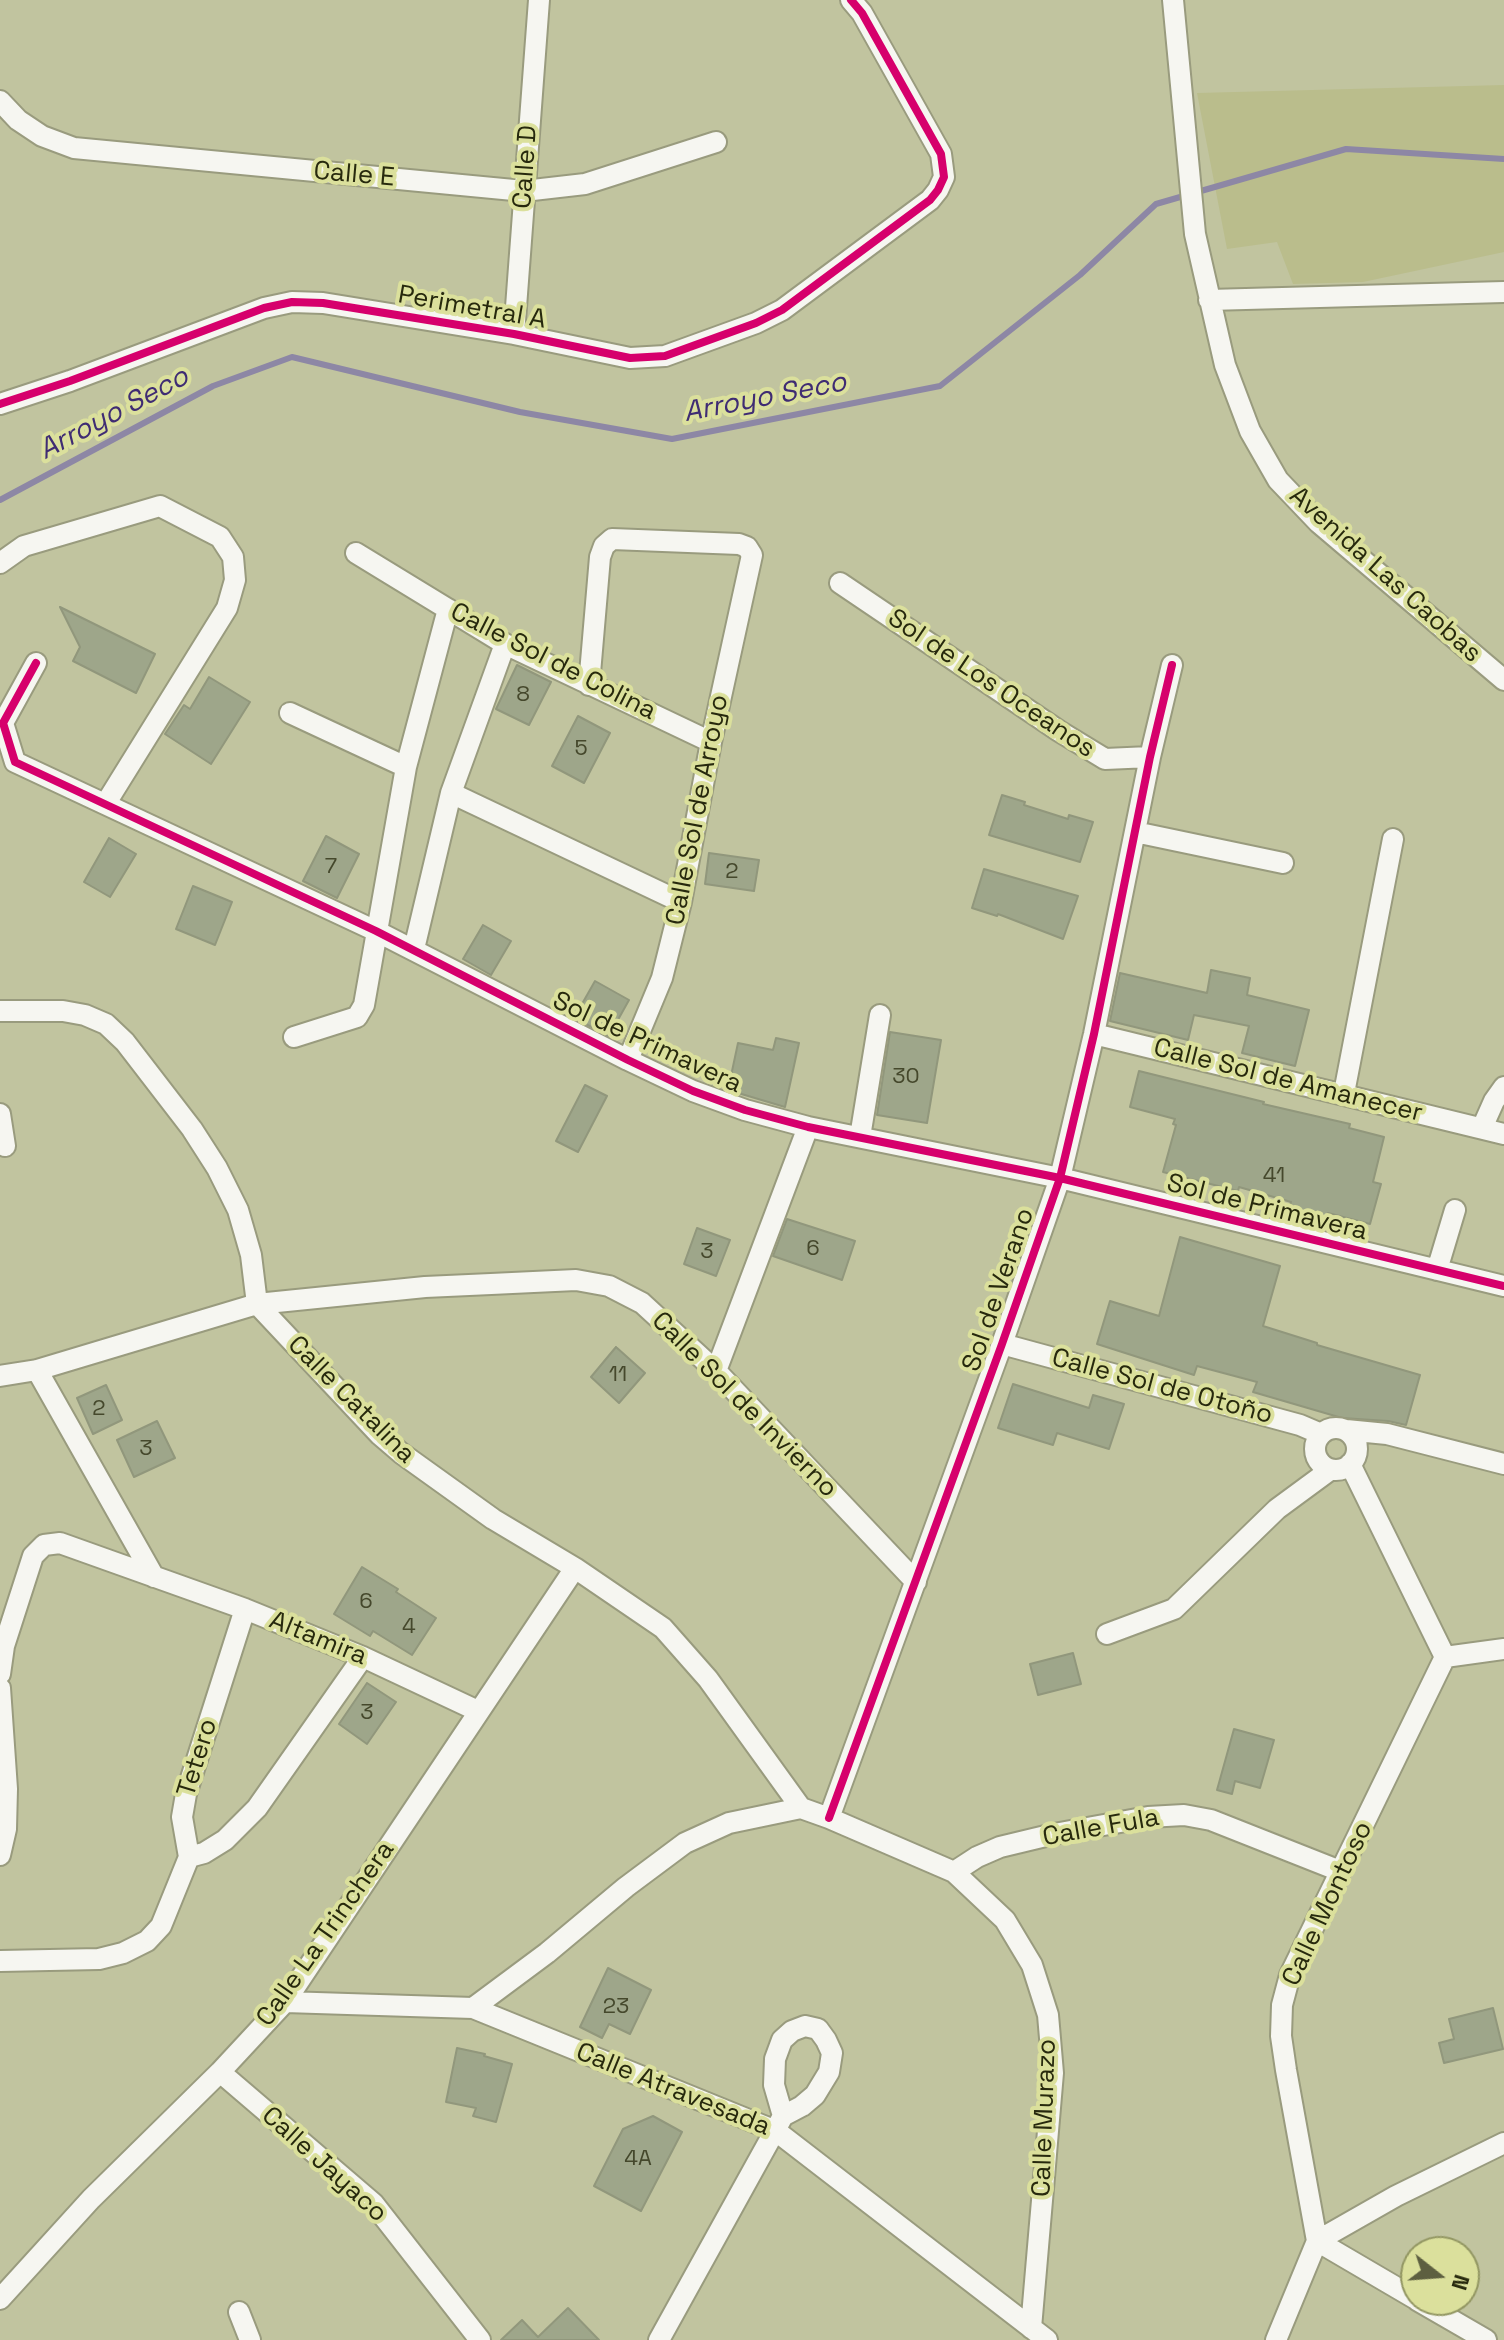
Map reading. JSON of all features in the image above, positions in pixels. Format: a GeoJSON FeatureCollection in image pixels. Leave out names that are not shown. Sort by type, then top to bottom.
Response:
{"type":"FeatureCollection","features":[{"type":"Feature","properties":{"kind":"street","name":"Calle D"},"geometry":{"type":"LineString","coordinates":[[514,334],[539,0]]}},
{"type":"Feature","properties":{"kind":"street","name":"Perimetral A"},"geometry":{"type":"LineString","coordinates":[[0,404],[264,308],[292,302],[323,303],[514,334],[630,358],[665,356],[730,334],[782,310],[930,200],[944,177],[941,154],[862,13],[851,0]]}},
{"type":"Feature","properties":{"kind":"street","name":"Avenida Las Caobas"},"geometry":{"type":"LineString","coordinates":[[1173,0],[1195,234],[1225,365],[1250,431],[1278,480],[1319,523],[1504,680]]}},
{"type":"Feature","properties":{"kind":"street","name":"Calle E"},"geometry":{"type":"LineString","coordinates":[[0,101],[18,120],[42,136],[74,148],[524,191],[585,184],[716,142]]}},
{"type":"Feature","properties":{"kind":"street"},"geometry":{"type":"LineString","coordinates":[[1209,300],[1504,292]]}},
{"type":"Feature","properties":{"kind":"street"},"geometry":{"type":"LineString","coordinates":[[0,563],[24,546],[160,506],[220,537],[233,557],[235,580],[227,608],[106,803]]}},
{"type":"Feature","properties":{"kind":"street","name":"Calle Sol de Arroyo"},"geometry":{"type":"LineString","coordinates":[[589,685],[600,557],[604,546],[612,539],[739,544],[747,547],[752,555],[711,742],[681,902],[662,978],[628,1060]]}},
{"type":"Feature","properties":{"kind":"street","name":"Calle Sol de Colina"},"geometry":{"type":"LineString","coordinates":[[356,553],[505,644],[711,742]]}},
{"type":"Feature","properties":{"kind":"street","name":"Sol de Los Oceanos"},"geometry":{"type":"LineString","coordinates":[[840,583],[1105,759],[1150,757]]}},
{"type":"Feature","properties":{"kind":"street"},"geometry":{"type":"LineString","coordinates":[[294,1037],[357,1017],[362,1012],[406,767],[448,609]]}},
{"type":"Feature","properties":{"kind":"street"},"geometry":{"type":"LineString","coordinates":[[414,949],[451,793],[505,644]]}},
{"type":"Feature","properties":{"kind":"street","name":"Sol de Primavera"},"geometry":{"type":"LineString","coordinates":[[36,663],[3,723],[15,762],[414,949],[693,1091],[732,1106],[808,1127],[1060,1178],[1504,1286]]}},
{"type":"Feature","properties":{"kind":"street","name":"Sol de Verano"},"geometry":{"type":"LineString","coordinates":[[829,1818],[1060,1178],[1094,1034],[1150,757],[1172,665]]}},
{"type":"Feature","properties":{"kind":"street"},"geometry":{"type":"LineString","coordinates":[[290,713],[406,767]]}},
{"type":"Feature","properties":{"kind":"street"},"geometry":{"type":"LineString","coordinates":[[451,793],[681,902]]}},
{"type":"Feature","properties":{"kind":"street"},"geometry":{"type":"LineString","coordinates":[[1135,832],[1283,863]]}},
{"type":"Feature","properties":{"kind":"street"},"geometry":{"type":"LineString","coordinates":[[1344,1093],[1393,839]]}},
{"type":"Feature","properties":{"kind":"street"},"geometry":{"type":"LineString","coordinates":[[0,1011],[63,1011],[85,1015],[106,1024],[125,1042],[192,1129],[217,1168],[238,1210],[251,1255],[257,1304]]}},
{"type":"Feature","properties":{"kind":"street"},"geometry":{"type":"LineString","coordinates":[[860,1137],[880,1015]]}},
{"type":"Feature","properties":{"kind":"street","name":"Calle Sol de Amanecer"},"geometry":{"type":"LineString","coordinates":[[1094,1034],[1504,1134]]}},
{"type":"Feature","properties":{"kind":"street"},"geometry":{"type":"LineString","coordinates":[[1482,1128],[1504,1087]]}},
{"type":"Feature","properties":{"kind":"street"},"geometry":{"type":"LineString","coordinates":[[0,1114],[5,1146]]}},
{"type":"Feature","properties":{"kind":"street"},"geometry":{"type":"LineString","coordinates":[[716,1371],[808,1127]]}},
{"type":"Feature","properties":{"kind":"street"},"geometry":{"type":"LineString","coordinates":[[1437,1270],[1455,1210]]}},
{"type":"Feature","properties":{"kind":"street","name":"Calle Sol de Invierno"},"geometry":{"type":"LineString","coordinates":[[0,1376],[37,1370],[257,1304],[425,1287],[576,1280],[609,1286],[642,1303],[716,1371],[916,1582]]}},
{"type":"Feature","properties":{"kind":"street","name":"Calle Catalina"},"geometry":{"type":"LineString","coordinates":[[257,1304],[380,1435],[401,1453],[493,1519],[575,1568],[663,1628],[708,1679],[801,1808]]}},
{"type":"Feature","properties":{"kind":"street","name":"Calle Sol de Otoño"},"geometry":{"type":"LineString","coordinates":[[1002,1344],[1300,1425],[1321,1434]]}},
{"type":"Feature","properties":{"kind":"street"},"geometry":{"type":"LineString","coordinates":[[37,1370],[154,1577]]}},
{"type":"Feature","properties":{"kind":"street"},"geometry":{"type":"LineString","coordinates":[[1346,1430],[1357,1445],[1355,1459],[1344,1469],[1323,1463],[1314,1447],[1321,1434],[1333,1428],[1387,1434],[1504,1464]]}},
{"type":"Feature","properties":{"kind":"street"},"geometry":{"type":"LineString","coordinates":[[1107,1634],[1174,1609],[1323,1463]]}},
{"type":"Feature","properties":{"kind":"street"},"geometry":{"type":"LineString","coordinates":[[1350,1464],[1445,1657],[1504,1649]]}},
{"type":"Feature","properties":{"kind":"street","name":"Altamira"},"geometry":{"type":"LineString","coordinates":[[0,1674],[4,1646],[33,1556],[44,1545],[60,1543],[245,1609],[363,1657],[478,1711]]}},
{"type":"Feature","properties":{"kind":"street","name":"Calle La Trinchera"},"geometry":{"type":"LineString","coordinates":[[0,2299],[91,2199],[220,2072],[285,2002],[575,1568]]}},
{"type":"Feature","properties":{"kind":"street","name":"Tetero"},"geometry":{"type":"LineString","coordinates":[[189,1857],[182,1806],[245,1609]]}},
{"type":"Feature","properties":{"kind":"street"},"geometry":{"type":"LineString","coordinates":[[0,1961],[99,1959],[123,1953],[147,1941],[161,1926],[189,1857],[204,1853],[225,1840],[257,1808],[363,1657]]}},
{"type":"Feature","properties":{"kind":"street","name":"Calle Montoso"},"geometry":{"type":"LineString","coordinates":[[1317,2241],[1286,2070],[1281,2036],[1282,2005],[1290,1975],[1445,1657]]}},
{"type":"Feature","properties":{"kind":"street"},"geometry":{"type":"LineString","coordinates":[[0,1688],[7,1789],[6,1829],[0,1855]]}},
{"type":"Feature","properties":{"kind":"street"},"geometry":{"type":"LineString","coordinates":[[473,2008],[685,1843],[729,1823],[801,1808]]}},
{"type":"Feature","properties":{"kind":"street","name":"Calle Murazo"},"geometry":{"type":"LineString","coordinates":[[801,1808],[954,1872],[1005,1920],[1032,1965],[1048,2015],[1053,2073],[1039,2334]]}},
{"type":"Feature","properties":{"kind":"street","name":"Calle Fula"},"geometry":{"type":"LineString","coordinates":[[954,1872],[1000,1847],[1148,1817],[1184,1815],[1211,1820],[1340,1871]]}},
{"type":"Feature","properties":{"kind":"street","name":"Calle Atravesada"},"geometry":{"type":"LineString","coordinates":[[285,2002],[473,2008],[780,2124],[1039,2334]]}},
{"type":"Feature","properties":{"kind":"street","name":"Calle Jayaco"},"geometry":{"type":"LineString","coordinates":[[220,2072],[373,2203],[480,2340]]}},
{"type":"Feature","properties":{"kind":"street"},"geometry":{"type":"LineString","coordinates":[[659,2340],[780,2124]]}},
{"type":"Feature","properties":{"kind":"street"},"geometry":{"type":"LineString","coordinates":[[1276,2340],[1317,2241],[1396,2196],[1504,2143]]}},
{"type":"Feature","properties":{"kind":"street"},"geometry":{"type":"LineString","coordinates":[[1317,2241],[1400,2290]]}},
{"type":"Feature","properties":{"kind":"street"},"geometry":{"type":"LineString","coordinates":[[239,2312],[250,2340]]}},
{"type":"Feature","properties":{"kind":"street"},"geometry":{"type":"LineString","coordinates":[[1445,2316],[1486,2340]]}},
{"type":"Feature","properties":{"kind":"green space"},"geometry":{"type":"Polygon","coordinates":[[[1504,85],[1504,252],[1363,282],[1293,284],[1277,242],[1227,249],[1197,93],[1504,85]]]}},
{"type":"Feature","properties":{"kind":"building"},"geometry":{"type":"Polygon","coordinates":[[[60,607],[155,654],[136,693],[73,661],[80,647],[60,607]]]}},
{"type":"Feature","properties":{"kind":"building"},"geometry":{"type":"Polygon","coordinates":[[[517,665],[551,682],[529,725],[496,709],[517,665]]]}},
{"type":"Feature","properties":{"kind":"building"},"geometry":{"type":"Polygon","coordinates":[[[209,677],[250,702],[211,764],[165,734],[184,705],[190,709],[209,677]]]}},
{"type":"Feature","properties":{"kind":"building"},"geometry":{"type":"Polygon","coordinates":[[[578,716],[610,733],[584,783],[552,766],[578,716]]]}},
{"type":"Feature","properties":{"kind":"building"},"geometry":{"type":"Polygon","coordinates":[[[1002,795],[1068,819],[1069,815],[1093,822],[1080,862],[989,835],[1002,795]]]}},
{"type":"Feature","properties":{"kind":"building"},"geometry":{"type":"Polygon","coordinates":[[[326,836],[359,854],[337,898],[303,881],[326,836]]]}},
{"type":"Feature","properties":{"kind":"building"},"geometry":{"type":"Polygon","coordinates":[[[109,838],[136,854],[110,897],[84,882],[109,838]]]}},
{"type":"Feature","properties":{"kind":"building"},"geometry":{"type":"Polygon","coordinates":[[[709,853],[759,860],[754,891],[705,884],[709,853]]]}},
{"type":"Feature","properties":{"kind":"building"},"geometry":{"type":"Polygon","coordinates":[[[984,869],[1078,896],[1063,939],[998,914],[972,908],[984,869]]]}},
{"type":"Feature","properties":{"kind":"building"},"geometry":{"type":"Polygon","coordinates":[[[193,886],[232,902],[215,945],[176,929],[193,886]]]}},
{"type":"Feature","properties":{"kind":"building"},"geometry":{"type":"Polygon","coordinates":[[[483,925],[511,941],[491,975],[463,959],[483,925]]]}},
{"type":"Feature","properties":{"kind":"building"},"geometry":{"type":"Polygon","coordinates":[[[1211,970],[1250,978],[1247,995],[1309,1010],[1295,1066],[1242,1053],[1249,1026],[1194,1015],[1188,1040],[1110,1021],[1120,973],[1207,993],[1211,970]]]}},
{"type":"Feature","properties":{"kind":"building"},"geometry":{"type":"Polygon","coordinates":[[[595,981],[629,1000],[609,1036],[574,1018],[595,981]]]}},
{"type":"Feature","properties":{"kind":"building"},"geometry":{"type":"Polygon","coordinates":[[[890,1032],[941,1040],[927,1123],[877,1115],[890,1032]]]}},
{"type":"Feature","properties":{"kind":"building"},"geometry":{"type":"Polygon","coordinates":[[[776,1038],[799,1043],[785,1107],[728,1090],[738,1043],[773,1050],[776,1038]]]}},
{"type":"Feature","properties":{"kind":"building"},"geometry":{"type":"Polygon","coordinates":[[[1139,1071],[1350,1124],[1349,1128],[1384,1137],[1373,1182],[1381,1184],[1370,1224],[1328,1213],[1327,1218],[1289,1208],[1291,1202],[1239,1187],[1238,1191],[1163,1172],[1175,1119],[1130,1107],[1139,1071]]]}},
{"type":"Feature","properties":{"kind":"building"},"geometry":{"type":"Polygon","coordinates":[[[585,1085],[607,1096],[578,1152],[556,1141],[585,1085]]]}},
{"type":"Feature","properties":{"kind":"building"},"geometry":{"type":"Polygon","coordinates":[[[787,1219],[855,1241],[842,1280],[773,1256],[787,1219]]]}},
{"type":"Feature","properties":{"kind":"building"},"geometry":{"type":"Polygon","coordinates":[[[697,1228],[730,1240],[716,1276],[684,1264],[697,1228]]]}},
{"type":"Feature","properties":{"kind":"building"},"geometry":{"type":"Polygon","coordinates":[[[1180,1237],[1280,1266],[1263,1326],[1420,1375],[1406,1425],[1342,1418],[1253,1392],[1257,1382],[1197,1366],[1194,1375],[1097,1344],[1110,1301],[1159,1316],[1180,1237]]]}},
{"type":"Feature","properties":{"kind":"building"},"geometry":{"type":"Polygon","coordinates":[[[616,1347],[645,1373],[619,1403],[591,1377],[616,1347]]]}},
{"type":"Feature","properties":{"kind":"building"},"geometry":{"type":"Polygon","coordinates":[[[1013,1384],[1089,1408],[1093,1395],[1124,1404],[1109,1449],[1057,1433],[1053,1445],[998,1428],[1013,1384]]]}},
{"type":"Feature","properties":{"kind":"building"},"geometry":{"type":"Polygon","coordinates":[[[106,1385],[122,1420],[93,1434],[77,1398],[106,1385]]]}},
{"type":"Feature","properties":{"kind":"building"},"geometry":{"type":"Polygon","coordinates":[[[157,1421],[175,1458],[134,1477],[117,1440],[157,1421]]]}},
{"type":"Feature","properties":{"kind":"building"},"geometry":{"type":"Polygon","coordinates":[[[362,1567],[436,1618],[412,1655],[373,1631],[370,1636],[334,1614],[362,1567]]]}},
{"type":"Feature","properties":{"kind":"building"},"geometry":{"type":"Polygon","coordinates":[[[1073,1653],[1081,1684],[1038,1695],[1030,1664],[1073,1653]]]}},
{"type":"Feature","properties":{"kind":"building"},"geometry":{"type":"Polygon","coordinates":[[[367,1683],[396,1702],[367,1744],[339,1724],[367,1683]]]}},
{"type":"Feature","properties":{"kind":"building"},"geometry":{"type":"Polygon","coordinates":[[[1234,1729],[1274,1740],[1260,1788],[1235,1781],[1232,1794],[1217,1790],[1234,1729]]]}},
{"type":"Feature","properties":{"kind":"building"},"geometry":{"type":"Polygon","coordinates":[[[608,1968],[651,1990],[630,2034],[609,2024],[602,2038],[580,2027],[608,1968]]]}},
{"type":"Feature","properties":{"kind":"building"},"geometry":{"type":"Polygon","coordinates":[[[1493,2008],[1503,2049],[1444,2063],[1439,2043],[1454,2039],[1449,2019],[1493,2008]]]}},
{"type":"Feature","properties":{"kind":"building"},"geometry":{"type":"Polygon","coordinates":[[[457,2048],[512,2064],[496,2122],[473,2116],[476,2108],[446,2102],[457,2048]]]}},
{"type":"Feature","properties":{"kind":"building"},"geometry":{"type":"Polygon","coordinates":[[[653,2116],[682,2132],[641,2211],[594,2186],[623,2129],[653,2116]]]}},
{"type":"Feature","properties":{"kind":"building"},"geometry":{"type":"Polygon","coordinates":[[[568,2308],[599,2340],[501,2340],[522,2320],[538,2337],[568,2308]]]}},
{"type":"Feature","properties":{"kind":"waterway","name":"Arroyo Seco"},"geometry":{"type":"LineString","coordinates":[[0,500],[213,386],[292,357],[520,412],[672,439],[940,386],[1080,275],[1156,204],[1346,149],[1504,159]]}},
{"type":"Feature","properties":{"kind":"cycle path"},"geometry":{"type":"LineString","coordinates":[[0,404],[264,308],[292,302],[323,303],[514,334],[630,358],[665,356],[756,323],[782,310],[930,200],[944,177],[941,154],[862,13],[851,0]]}},
{"type":"Feature","properties":{"kind":"cycle path"},"geometry":{"type":"LineString","coordinates":[[36,663],[3,723],[15,762],[376,931],[693,1091],[745,1110],[808,1127],[1060,1178],[1504,1286]]}},
{"type":"Feature","properties":{"kind":"cycle path"},"geometry":{"type":"LineString","coordinates":[[829,1818],[1060,1178],[1094,1034],[1150,757],[1172,665]]}}]}
